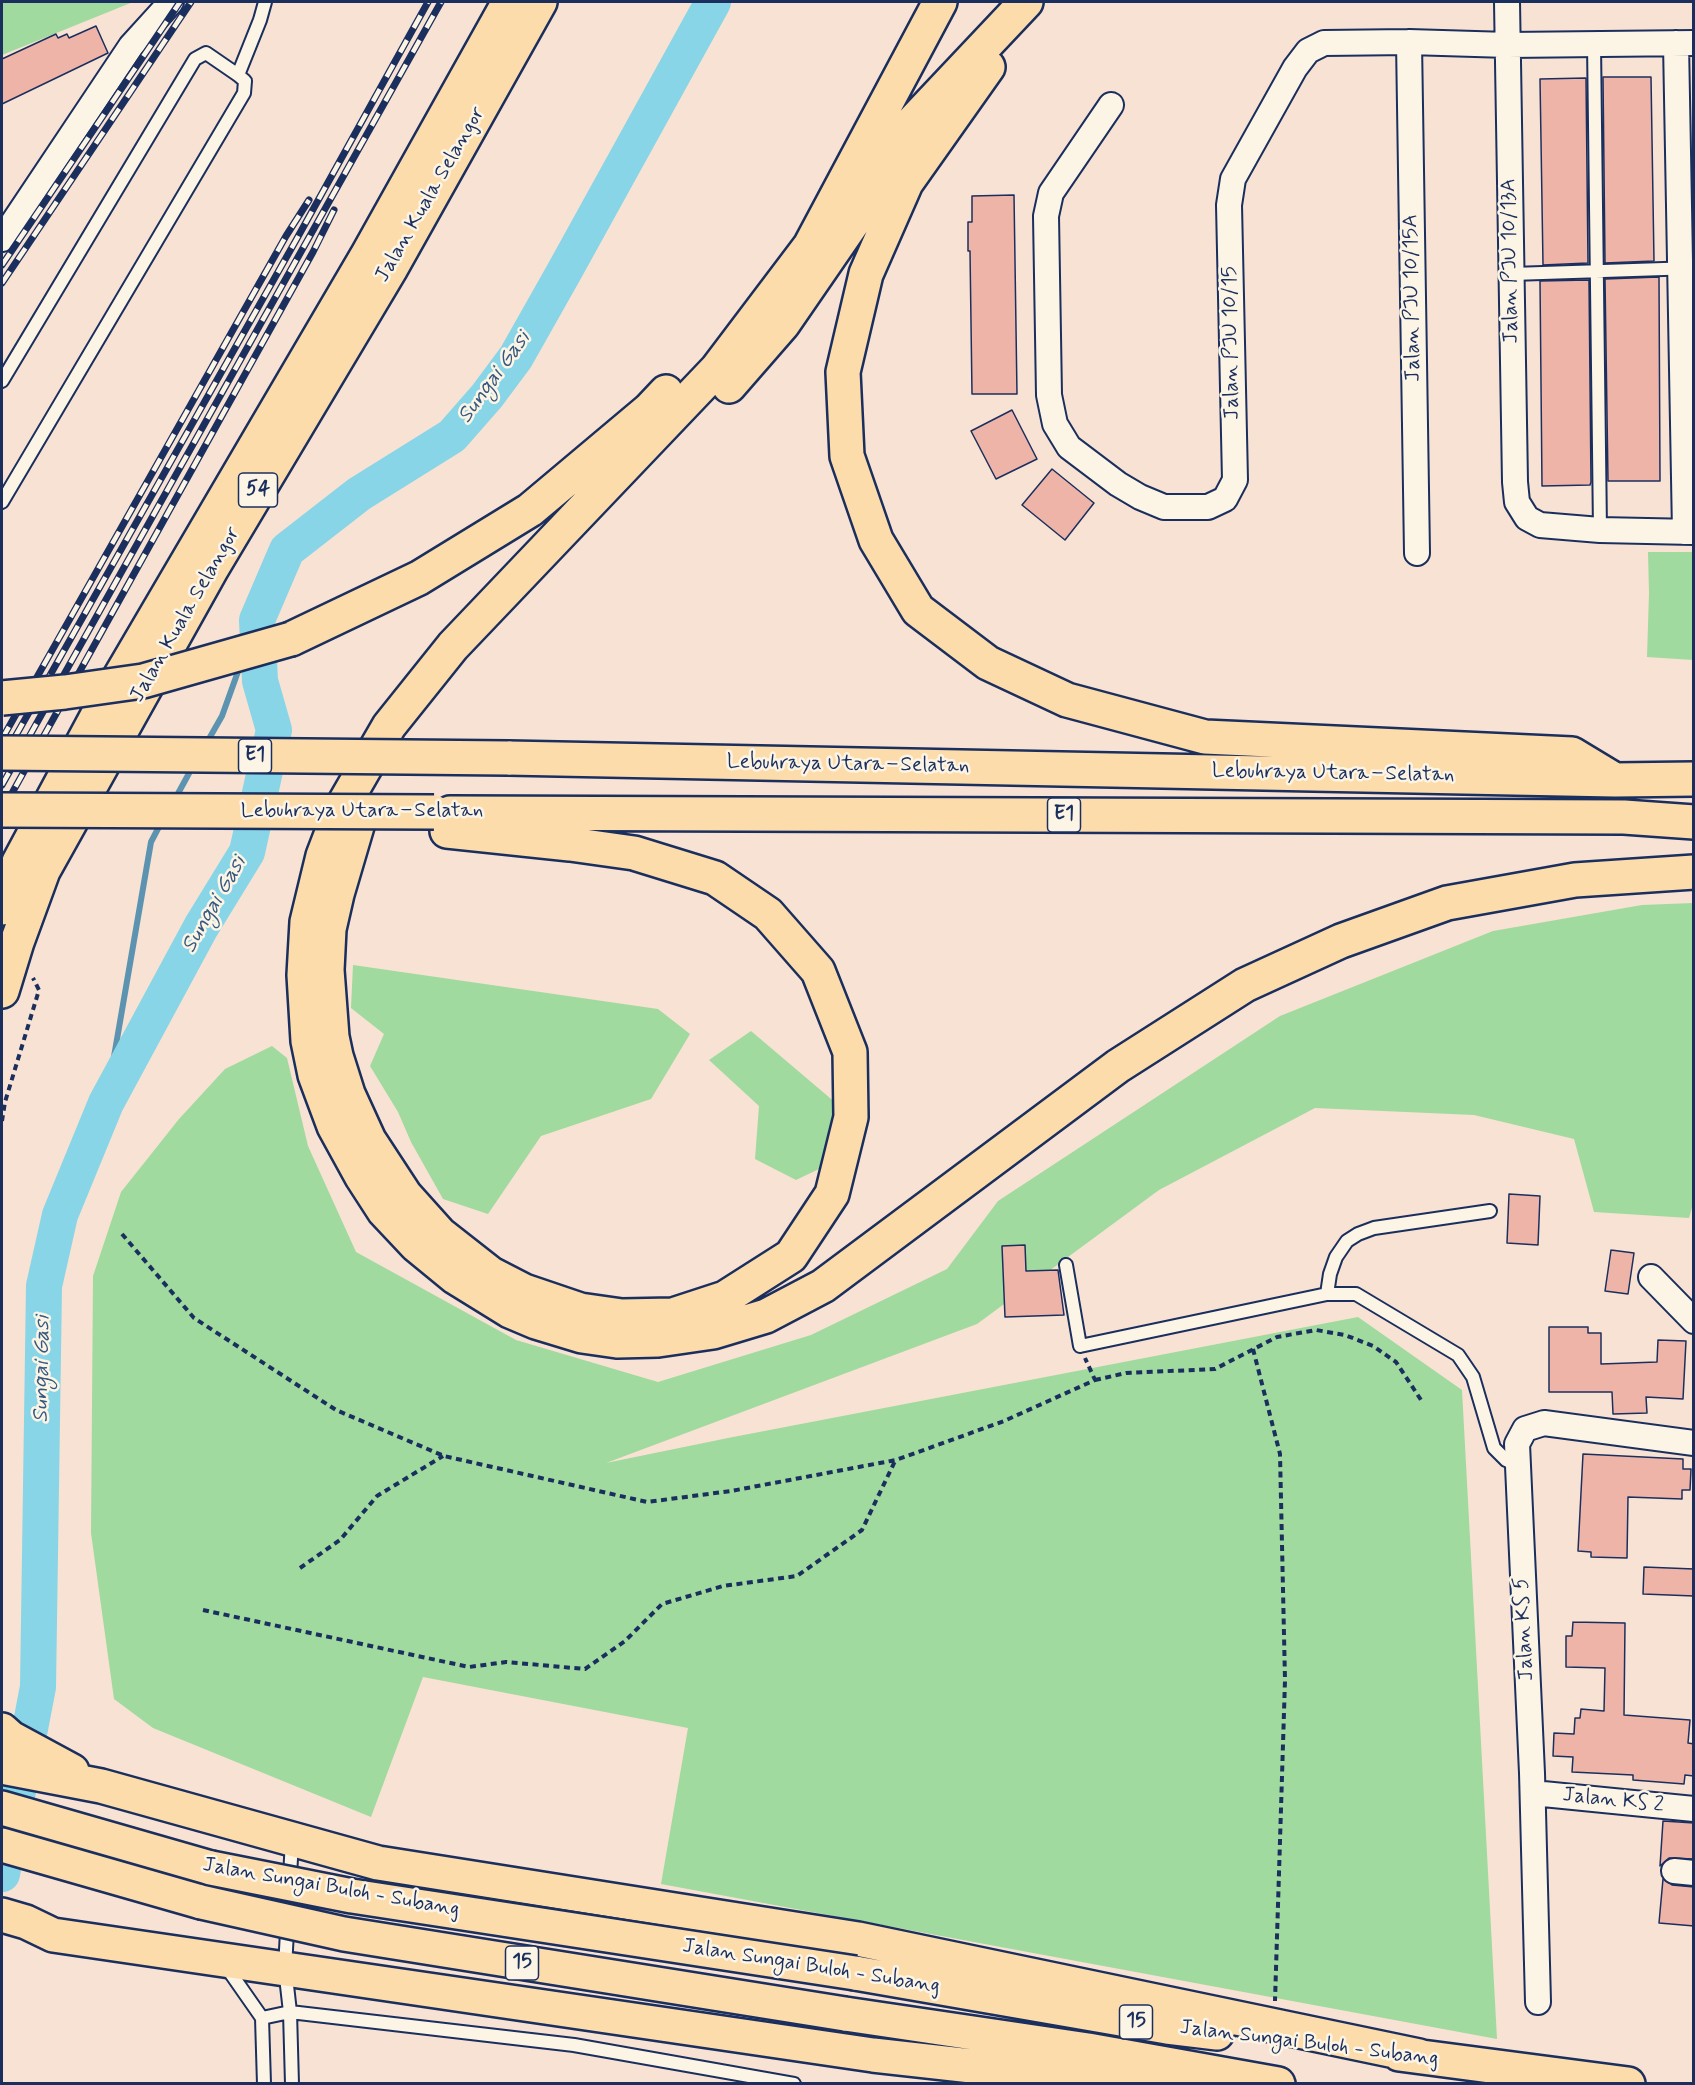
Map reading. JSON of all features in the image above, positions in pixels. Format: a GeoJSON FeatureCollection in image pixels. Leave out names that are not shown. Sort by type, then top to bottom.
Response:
{"type":"FeatureCollection","features":[{"type":"Feature","properties":{"kind":"highway","name":"Jalan Kuala Selangor"},"geometry":{"type":"LineString","coordinates":[[2,908],[19,862],[101,709],[368,254],[509,2]]}},
{"type":"Feature","properties":{"kind":"highway","name":"Jalan Kuala Selangor"},"geometry":{"type":"LineString","coordinates":[[2,991],[43,871],[126,718],[212,568],[391,268],[540,2]]}},
{"type":"Feature","properties":{"kind":"highway"},"geometry":{"type":"LineString","coordinates":[[940,2],[810,246],[717,369],[453,646],[389,726],[341,809],[323,856],[306,922],[304,975],[309,1048],[325,1104],[347,1152],[384,1211],[416,1245],[455,1277],[510,1311],[536,1322],[582,1336],[616,1341],[669,1339],[713,1332],[766,1317],[823,1286],[1118,1066],[1245,985],[1341,941],[1447,903],[1575,880],[1694,872]]}},
{"type":"Feature","properties":{"kind":"highway"},"geometry":{"type":"LineString","coordinates":[[441,822],[634,853],[715,878],[768,914],[819,971],[850,1052],[851,1117],[832,1194],[790,1256],[725,1298],[685,1312],[646,1317],[580,1310],[524,1291],[491,1274],[440,1234],[405,1195],[369,1140],[348,1094],[336,1056],[329,1011],[327,947],[331,918],[369,788],[415,722],[499,626],[723,393],[783,324],[856,218],[909,126],[1026,2]]}},
{"type":"Feature","properties":{"kind":"highway"},"geometry":{"type":"LineString","coordinates":[[1034,2],[906,183],[866,273],[843,372],[847,456],[876,540],[918,610],[988,663],[1067,700],[1205,737],[1572,754],[1615,780]]}},
{"type":"Feature","properties":{"kind":"highway"},"geometry":{"type":"LineString","coordinates":[[2,698],[143,681],[291,639],[419,578],[530,510],[649,410],[746,305],[863,144]]}},
{"type":"Feature","properties":{"kind":"highway","name":"Lebuhraya Utara–Selatan"},"geometry":{"type":"LineString","coordinates":[[2,753],[507,758],[1615,780],[1694,779]]}},
{"type":"Feature","properties":{"kind":"highway","name":"Lebuhraya Utara–Selatan"},"geometry":{"type":"LineString","coordinates":[[2,810],[291,812],[441,822],[1612,817],[1694,822]]}},
{"type":"Feature","properties":{"kind":"highway"},"geometry":{"type":"LineString","coordinates":[[5,1745],[101,1786],[378,1863],[858,1939],[1419,2056]]}},
{"type":"Feature","properties":{"kind":"highway","name":"Jalan Sungai Buloh - Subang"},"geometry":{"type":"LineString","coordinates":[[2,1808],[211,1868],[352,1896],[855,1973],[1167,2028],[1419,2056],[1628,2084]]}},
{"type":"Feature","properties":{"kind":"highway","name":"Jalan Sungai Buloh - Subang"},"geometry":{"type":"LineString","coordinates":[[2,1845],[201,1902],[344,1934],[845,2014],[1088,2049],[1278,2084]]}},
{"type":"Feature","properties":{"kind":"highway"},"geometry":{"type":"LineString","coordinates":[[2,1916],[54,1935],[873,2055],[1105,2081],[1164,2084]]}},
{"type":"Feature","properties":{"kind":"highway"},"geometry":{"type":"LineString","coordinates":[[2,1939],[21,1942],[54,1935]]}},
{"type":"Feature","properties":{"kind":"street"},"geometry":{"type":"LineString","coordinates":[[2,238],[131,46],[171,2]]}},
{"type":"Feature","properties":{"kind":"street","name":"Jalan PJU 10/13A"},"geometry":{"type":"LineString","coordinates":[[1507,2],[1517,502],[1527,518],[1540,525],[1600,530]]}},
{"type":"Feature","properties":{"kind":"street","name":"Jalan PJU 10/15"},"geometry":{"type":"LineString","coordinates":[[1111,105],[1051,193],[1046,216],[1049,395],[1055,424],[1069,447],[1118,484],[1140,497],[1164,507],[1208,507],[1226,499],[1235,480],[1229,205],[1233,179],[1295,68],[1308,51],[1324,43],[1409,42],[1508,45],[1685,43]]}},
{"type":"Feature","properties":{"kind":"street","name":"Jalan PJU 10/15A"},"geometry":{"type":"LineString","coordinates":[[1409,42],[1417,553]]}},
{"type":"Feature","properties":{"kind":"street"},"geometry":{"type":"LineString","coordinates":[[1600,530],[1689,532],[1685,43]]}},
{"type":"Feature","properties":{"kind":"street"},"geometry":{"type":"LineString","coordinates":[[1651,1277],[1694,1320]]}},
{"type":"Feature","properties":{"kind":"street","name":"Jalan KS 5"},"geometry":{"type":"LineString","coordinates":[[1538,2002],[1533,1793],[1517,1444],[1525,1430],[1544,1423],[1694,1443]]}},
{"type":"Feature","properties":{"kind":"street","name":"Jalan KS 2"},"geometry":{"type":"LineString","coordinates":[[1533,1793],[1694,1809]]}},
{"type":"Feature","properties":{"kind":"lane"},"geometry":{"type":"LineString","coordinates":[[238,75],[265,2]]}},
{"type":"Feature","properties":{"kind":"lane"},"geometry":{"type":"LineString","coordinates":[[1594,44],[1600,530]]}},
{"type":"Feature","properties":{"kind":"lane"},"geometry":{"type":"LineString","coordinates":[[2,381],[195,59],[206,53],[238,75],[245,81],[244,93],[2,502]]}},
{"type":"Feature","properties":{"kind":"lane"},"geometry":{"type":"LineString","coordinates":[[1512,274],[1687,268]]}},
{"type":"Feature","properties":{"kind":"lane"},"geometry":{"type":"LineString","coordinates":[[1327,1294],[1330,1274],[1336,1257],[1347,1241],[1358,1234],[1374,1228],[1490,1211]]}},
{"type":"Feature","properties":{"kind":"lane"},"geometry":{"type":"LineString","coordinates":[[1066,1265],[1080,1346],[1327,1294],[1356,1294],[1458,1355],[1473,1377],[1494,1448],[1506,1460],[1517,1465]]}},
{"type":"Feature","properties":{"kind":"lane"},"geometry":{"type":"LineString","coordinates":[[292,1839],[285,1968],[290,2012],[292,2084]]}},
{"type":"Feature","properties":{"kind":"lane"},"geometry":{"type":"LineString","coordinates":[[221,1959],[262,2018],[264,2084]]}},
{"type":"Feature","properties":{"kind":"lane"},"geometry":{"type":"LineString","coordinates":[[262,2018],[290,2012],[574,2045],[794,2084]]}},
{"type":"Feature","properties":{"kind":"path"},"geometry":{"type":"LineString","coordinates":[[2,1121],[5,1102],[39,990],[17,942]]}},
{"type":"Feature","properties":{"kind":"path"},"geometry":{"type":"LineString","coordinates":[[122,1234],[194,1318],[336,1410],[444,1456],[647,1503],[731,1491],[896,1460],[1004,1420],[1095,1380],[1126,1373],[1215,1369],[1277,1337],[1316,1330],[1345,1335],[1373,1346],[1396,1362],[1423,1403]]}},
{"type":"Feature","properties":{"kind":"path"},"geometry":{"type":"LineString","coordinates":[[1080,1346],[1095,1380]]}},
{"type":"Feature","properties":{"kind":"path"},"geometry":{"type":"LineString","coordinates":[[1253,1349],[1280,1454],[1285,1680],[1274,2026]]}},
{"type":"Feature","properties":{"kind":"path"},"geometry":{"type":"LineString","coordinates":[[300,1568],[340,1540],[377,1496],[444,1456]]}},
{"type":"Feature","properties":{"kind":"path"},"geometry":{"type":"LineString","coordinates":[[203,1610],[469,1666],[506,1662],[585,1669],[625,1641],[662,1604],[723,1586],[797,1576],[862,1530],[896,1460]]}},
{"type":"Feature","properties":{"kind":"green space"},"geometry":{"type":"Polygon","coordinates":[[[2,2],[133,2],[2,55],[2,2]]]}},
{"type":"Feature","properties":{"kind":"green space"},"geometry":{"type":"Polygon","coordinates":[[[1648,552],[1693,552],[1693,660],[1647,657],[1648,552]]]}},
{"type":"Feature","properties":{"kind":"green space"},"geometry":{"type":"Polygon","coordinates":[[[1693,903],[1694,1201],[1689,1218],[1594,1212],[1574,1139],[1474,1115],[1315,1108],[1159,1190],[977,1324],[606,1463],[1358,1317],[1462,1390],[1497,2039],[661,1884],[688,1728],[423,1677],[371,1817],[153,1728],[114,1699],[91,1533],[93,1276],[121,1192],[179,1119],[225,1069],[272,1046],[287,1058],[308,1146],[356,1252],[516,1340],[658,1382],[811,1335],[947,1269],[998,1201],[1280,1016],[1493,931],[1642,905],[1693,903]]]}},
{"type":"Feature","properties":{"kind":"green space"},"geometry":{"type":"Polygon","coordinates":[[[353,965],[658,1009],[690,1034],[651,1099],[541,1136],[488,1214],[443,1199],[411,1142],[398,1112],[370,1066],[384,1034],[351,1008],[353,965]]]}},
{"type":"Feature","properties":{"kind":"green space"},"geometry":{"type":"Polygon","coordinates":[[[751,1031],[837,1104],[819,1169],[796,1180],[755,1159],[759,1106],[709,1060],[751,1031]]]}},
{"type":"Feature","properties":{"kind":"building"},"geometry":{"type":"Polygon","coordinates":[[[96,26],[108,53],[2,104],[2,59],[56,34],[58,38],[67,34],[69,38],[96,26]]]}},
{"type":"Feature","properties":{"kind":"building"},"geometry":{"type":"Polygon","coordinates":[[[1603,77],[1651,77],[1654,261],[1605,263],[1603,77]]]}},
{"type":"Feature","properties":{"kind":"building"},"geometry":{"type":"Polygon","coordinates":[[[1586,78],[1588,263],[1543,265],[1540,79],[1586,78]]]}},
{"type":"Feature","properties":{"kind":"building"},"geometry":{"type":"Polygon","coordinates":[[[1014,195],[1017,394],[972,394],[968,222],[972,222],[972,196],[1014,195]]]}},
{"type":"Feature","properties":{"kind":"building"},"geometry":{"type":"Polygon","coordinates":[[[1659,277],[1660,481],[1608,481],[1605,279],[1659,277]]]}},
{"type":"Feature","properties":{"kind":"building"},"geometry":{"type":"Polygon","coordinates":[[[1589,280],[1591,482],[1590,485],[1542,486],[1540,281],[1589,280]]]}},
{"type":"Feature","properties":{"kind":"building"},"geometry":{"type":"Polygon","coordinates":[[[1012,410],[1037,459],[996,479],[971,431],[1012,410]]]}},
{"type":"Feature","properties":{"kind":"building"},"geometry":{"type":"Polygon","coordinates":[[[1052,469],[1094,503],[1065,540],[1022,505],[1052,469]]]}},
{"type":"Feature","properties":{"kind":"building"},"geometry":{"type":"Polygon","coordinates":[[[1509,1194],[1540,1196],[1538,1245],[1507,1243],[1509,1194]]]}},
{"type":"Feature","properties":{"kind":"building"},"geometry":{"type":"Polygon","coordinates":[[[1025,1245],[1026,1271],[1058,1270],[1064,1315],[1005,1317],[1002,1246],[1025,1245]]]}},
{"type":"Feature","properties":{"kind":"building"},"geometry":{"type":"Polygon","coordinates":[[[1611,1250],[1634,1253],[1628,1294],[1605,1291],[1611,1250]]]}},
{"type":"Feature","properties":{"kind":"building"},"geometry":{"type":"Polygon","coordinates":[[[1549,1327],[1588,1327],[1588,1333],[1601,1333],[1601,1364],[1657,1362],[1658,1340],[1686,1341],[1683,1399],[1646,1397],[1647,1413],[1613,1414],[1612,1392],[1549,1392],[1549,1327]]]}},
{"type":"Feature","properties":{"kind":"building"},"geometry":{"type":"Polygon","coordinates":[[[1583,1454],[1683,1459],[1683,1469],[1691,1469],[1690,1490],[1682,1490],[1682,1499],[1628,1497],[1627,1558],[1591,1557],[1591,1552],[1578,1551],[1583,1454]]]}},
{"type":"Feature","properties":{"kind":"building"},"geometry":{"type":"Polygon","coordinates":[[[1644,1567],[1694,1569],[1694,1596],[1643,1594],[1644,1567]]]}},
{"type":"Feature","properties":{"kind":"building"},"geometry":{"type":"Polygon","coordinates":[[[1573,1622],[1625,1623],[1624,1715],[1690,1720],[1688,1743],[1694,1744],[1694,1776],[1685,1775],[1684,1784],[1633,1780],[1633,1775],[1572,1772],[1573,1757],[1553,1756],[1554,1733],[1574,1734],[1575,1718],[1580,1718],[1581,1709],[1604,1711],[1605,1668],[1566,1667],[1566,1636],[1572,1636],[1573,1622]]]}},
{"type":"Feature","properties":{"kind":"building"},"geometry":{"type":"Polygon","coordinates":[[[1663,1821],[1694,1823],[1694,1859],[1669,1858],[1660,1866],[1663,1821]]]}},
{"type":"Feature","properties":{"kind":"building"},"geometry":{"type":"Polygon","coordinates":[[[1663,1879],[1672,1885],[1694,1887],[1694,1926],[1659,1923],[1663,1879]]]}},
{"type":"Feature","properties":{"kind":"waterway","name":"Sungai Gasi"},"geometry":{"type":"LineString","coordinates":[[2,1874],[38,1687],[44,1286],[60,1215],[106,1103],[201,927],[247,852],[274,730],[260,681],[257,620],[287,550],[359,494],[452,436],[487,396],[516,357],[713,2]]}},
{"type":"Feature","properties":{"kind":"waterway","name":"Sungai Gasi"},"geometry":{"type":"LineString","coordinates":[[250,639],[257,620]]}},
{"type":"Feature","properties":{"kind":"waterway"},"geometry":{"type":"LineString","coordinates":[[206,744],[222,716],[240,666]]}},
{"type":"Feature","properties":{"kind":"waterway"},"geometry":{"type":"LineString","coordinates":[[175,799],[193,766]]}},
{"type":"Feature","properties":{"kind":"waterway"},"geometry":{"type":"LineString","coordinates":[[106,1103],[151,842],[162,821]]}},
{"type":"Feature","properties":{"kind":"railway"},"geometry":{"type":"LineString","coordinates":[[2,265],[180,2]]}},
{"type":"Feature","properties":{"kind":"railway"},"geometry":{"type":"LineString","coordinates":[[2,283],[191,2]]}},
{"type":"Feature","properties":{"kind":"railway"},"geometry":{"type":"LineString","coordinates":[[2,760],[428,2]]}},
{"type":"Feature","properties":{"kind":"railway"},"geometry":{"type":"LineString","coordinates":[[2,785],[441,2]]}},
{"type":"Feature","properties":{"kind":"railway"},"geometry":{"type":"LineString","coordinates":[[2,739],[286,236],[309,200]]}},
{"type":"Feature","properties":{"kind":"railway"},"geometry":{"type":"LineString","coordinates":[[2,811],[313,252],[334,210]]}}]}
